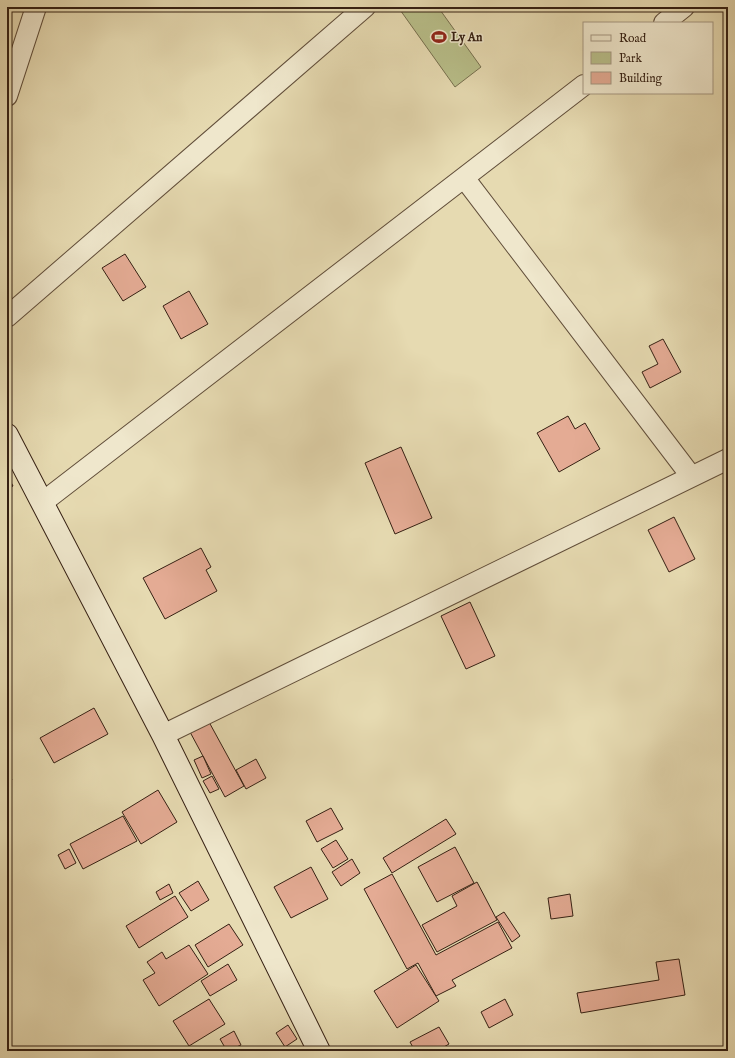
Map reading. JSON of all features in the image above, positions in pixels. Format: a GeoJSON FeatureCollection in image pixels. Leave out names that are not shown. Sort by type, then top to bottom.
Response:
{"type":"FeatureCollection","features":[{"type":"Feature","properties":{"kind":"main road"},"geometry":{"type":"LineString","coordinates":[[7,435],[163,735],[318,1051]]}},
{"type":"Feature","properties":{"kind":"street"},"geometry":{"type":"LineString","coordinates":[[7,96],[36,7]]}},
{"type":"Feature","properties":{"kind":"street"},"geometry":{"type":"LineString","coordinates":[[7,316],[365,7]]}},
{"type":"Feature","properties":{"kind":"street"},"geometry":{"type":"LineString","coordinates":[[665,22],[684,7]]}},
{"type":"Feature","properties":{"kind":"street"},"geometry":{"type":"LineString","coordinates":[[43,502],[583,86]]}},
{"type":"Feature","properties":{"kind":"street"},"geometry":{"type":"LineString","coordinates":[[464,179],[691,476]]}},
{"type":"Feature","properties":{"kind":"street"},"geometry":{"type":"LineString","coordinates":[[163,735],[728,459]]}},
{"type":"Feature","properties":{"kind":"green space","name":"Ly An"},"geometry":{"type":"Polygon","coordinates":[[[398,7],[438,7],[481,67],[455,87],[398,7]]]}},
{"type":"Feature","properties":{"kind":"building"},"geometry":{"type":"Polygon","coordinates":[[[125,254],[146,287],[123,301],[102,268],[125,254]]]}},
{"type":"Feature","properties":{"kind":"building"},"geometry":{"type":"Polygon","coordinates":[[[189,291],[208,324],[181,339],[163,306],[189,291]]]}},
{"type":"Feature","properties":{"kind":"building"},"geometry":{"type":"Polygon","coordinates":[[[663,339],[681,372],[650,388],[642,372],[658,364],[649,346],[663,339]]]}},
{"type":"Feature","properties":{"kind":"building"},"geometry":{"type":"Polygon","coordinates":[[[568,416],[575,429],[585,423],[600,449],[559,472],[537,433],[568,416]]]}},
{"type":"Feature","properties":{"kind":"building"},"geometry":{"type":"Polygon","coordinates":[[[401,447],[432,518],[395,534],[365,463],[401,447]]]}},
{"type":"Feature","properties":{"kind":"building"},"geometry":{"type":"Polygon","coordinates":[[[7,475],[13,486],[7,489],[7,475]]]}},
{"type":"Feature","properties":{"kind":"building"},"geometry":{"type":"Polygon","coordinates":[[[674,517],[695,559],[669,572],[648,530],[674,517]]]}},
{"type":"Feature","properties":{"kind":"building"},"geometry":{"type":"Polygon","coordinates":[[[201,548],[211,567],[206,570],[217,591],[165,619],[143,578],[201,548]]]}},
{"type":"Feature","properties":{"kind":"building"},"geometry":{"type":"Polygon","coordinates":[[[470,602],[495,656],[466,669],[441,616],[470,602]]]}},
{"type":"Feature","properties":{"kind":"building"},"geometry":{"type":"Polygon","coordinates":[[[94,708],[108,734],[54,763],[40,738],[94,708]]]}},
{"type":"Feature","properties":{"kind":"building"},"geometry":{"type":"Polygon","coordinates":[[[209,722],[244,786],[225,797],[190,732],[209,722]]]}},
{"type":"Feature","properties":{"kind":"building"},"geometry":{"type":"Polygon","coordinates":[[[203,756],[211,774],[202,778],[194,760],[203,756]]]}},
{"type":"Feature","properties":{"kind":"building"},"geometry":{"type":"Polygon","coordinates":[[[256,759],[266,778],[246,789],[236,770],[256,759]]]}},
{"type":"Feature","properties":{"kind":"building"},"geometry":{"type":"Polygon","coordinates":[[[7,771],[12,780],[7,782],[7,771]]]}},
{"type":"Feature","properties":{"kind":"building"},"geometry":{"type":"Polygon","coordinates":[[[212,776],[219,789],[210,793],[203,781],[212,776]]]}},
{"type":"Feature","properties":{"kind":"building"},"geometry":{"type":"Polygon","coordinates":[[[158,790],[177,822],[141,844],[122,812],[158,790]]]}},
{"type":"Feature","properties":{"kind":"building"},"geometry":{"type":"Polygon","coordinates":[[[331,808],[343,829],[317,842],[306,821],[331,808]]]}},
{"type":"Feature","properties":{"kind":"building"},"geometry":{"type":"Polygon","coordinates":[[[123,816],[137,841],[83,869],[70,844],[123,816]]]}},
{"type":"Feature","properties":{"kind":"building"},"geometry":{"type":"Polygon","coordinates":[[[446,819],[456,834],[392,873],[383,858],[446,819]]]}},
{"type":"Feature","properties":{"kind":"building"},"geometry":{"type":"Polygon","coordinates":[[[336,840],[348,859],[333,868],[321,849],[336,840]]]}},
{"type":"Feature","properties":{"kind":"building"},"geometry":{"type":"Polygon","coordinates":[[[455,847],[474,883],[437,902],[418,867],[455,847]]]}},
{"type":"Feature","properties":{"kind":"building"},"geometry":{"type":"Polygon","coordinates":[[[69,849],[76,863],[65,869],[58,855],[69,849]]]}},
{"type":"Feature","properties":{"kind":"building"},"geometry":{"type":"Polygon","coordinates":[[[352,859],[360,873],[341,886],[332,872],[352,859]]]}},
{"type":"Feature","properties":{"kind":"building"},"geometry":{"type":"Polygon","coordinates":[[[311,867],[328,899],[291,918],[274,887],[311,867]]]}},
{"type":"Feature","properties":{"kind":"building"},"geometry":{"type":"Polygon","coordinates":[[[392,874],[436,955],[498,922],[512,948],[452,980],[456,986],[436,996],[418,963],[407,969],[364,889],[392,874]]]}},
{"type":"Feature","properties":{"kind":"building"},"geometry":{"type":"Polygon","coordinates":[[[198,881],[209,900],[191,911],[179,893],[198,881]]]}},
{"type":"Feature","properties":{"kind":"building"},"geometry":{"type":"Polygon","coordinates":[[[477,882],[497,920],[437,952],[422,925],[457,906],[452,896],[477,882]]]}},
{"type":"Feature","properties":{"kind":"building"},"geometry":{"type":"Polygon","coordinates":[[[169,884],[173,893],[160,900],[156,892],[169,884]]]}},
{"type":"Feature","properties":{"kind":"building"},"geometry":{"type":"Polygon","coordinates":[[[570,894],[573,916],[551,919],[548,898],[570,894]]]}},
{"type":"Feature","properties":{"kind":"building"},"geometry":{"type":"Polygon","coordinates":[[[175,896],[188,917],[139,948],[126,926],[175,896]]]}},
{"type":"Feature","properties":{"kind":"building"},"geometry":{"type":"Polygon","coordinates":[[[504,912],[520,936],[512,942],[496,917],[504,912]]]}},
{"type":"Feature","properties":{"kind":"building"},"geometry":{"type":"Polygon","coordinates":[[[229,924],[243,945],[208,967],[195,945],[229,924]]]}},
{"type":"Feature","properties":{"kind":"building"},"geometry":{"type":"Polygon","coordinates":[[[189,945],[208,974],[159,1006],[143,980],[155,973],[147,962],[162,952],[166,959],[189,945]]]}},
{"type":"Feature","properties":{"kind":"building"},"geometry":{"type":"Polygon","coordinates":[[[679,959],[685,995],[581,1013],[577,993],[659,980],[656,962],[679,959]]]}},
{"type":"Feature","properties":{"kind":"building"},"geometry":{"type":"Polygon","coordinates":[[[228,964],[237,980],[210,996],[201,981],[228,964]]]}},
{"type":"Feature","properties":{"kind":"building"},"geometry":{"type":"Polygon","coordinates":[[[416,965],[439,1001],[397,1028],[374,991],[416,965]]]}},
{"type":"Feature","properties":{"kind":"building"},"geometry":{"type":"Polygon","coordinates":[[[209,999],[225,1024],[189,1046],[173,1021],[209,999]]]}},
{"type":"Feature","properties":{"kind":"building"},"geometry":{"type":"Polygon","coordinates":[[[505,999],[513,1015],[489,1028],[481,1012],[505,999]]]}},
{"type":"Feature","properties":{"kind":"building"},"geometry":{"type":"Polygon","coordinates":[[[288,1025],[297,1039],[285,1047],[276,1033],[288,1025]]]}},
{"type":"Feature","properties":{"kind":"building"},"geometry":{"type":"Polygon","coordinates":[[[439,1027],[449,1044],[437,1051],[415,1051],[410,1042],[439,1027]]]}},
{"type":"Feature","properties":{"kind":"building"},"geometry":{"type":"Polygon","coordinates":[[[234,1031],[241,1045],[227,1051],[220,1039],[234,1031]]]}},
{"type":"Feature","properties":{"kind":"place","name":"Ly An"},"geometry":{"type":"Point","coordinates":[439,37]}}]}
